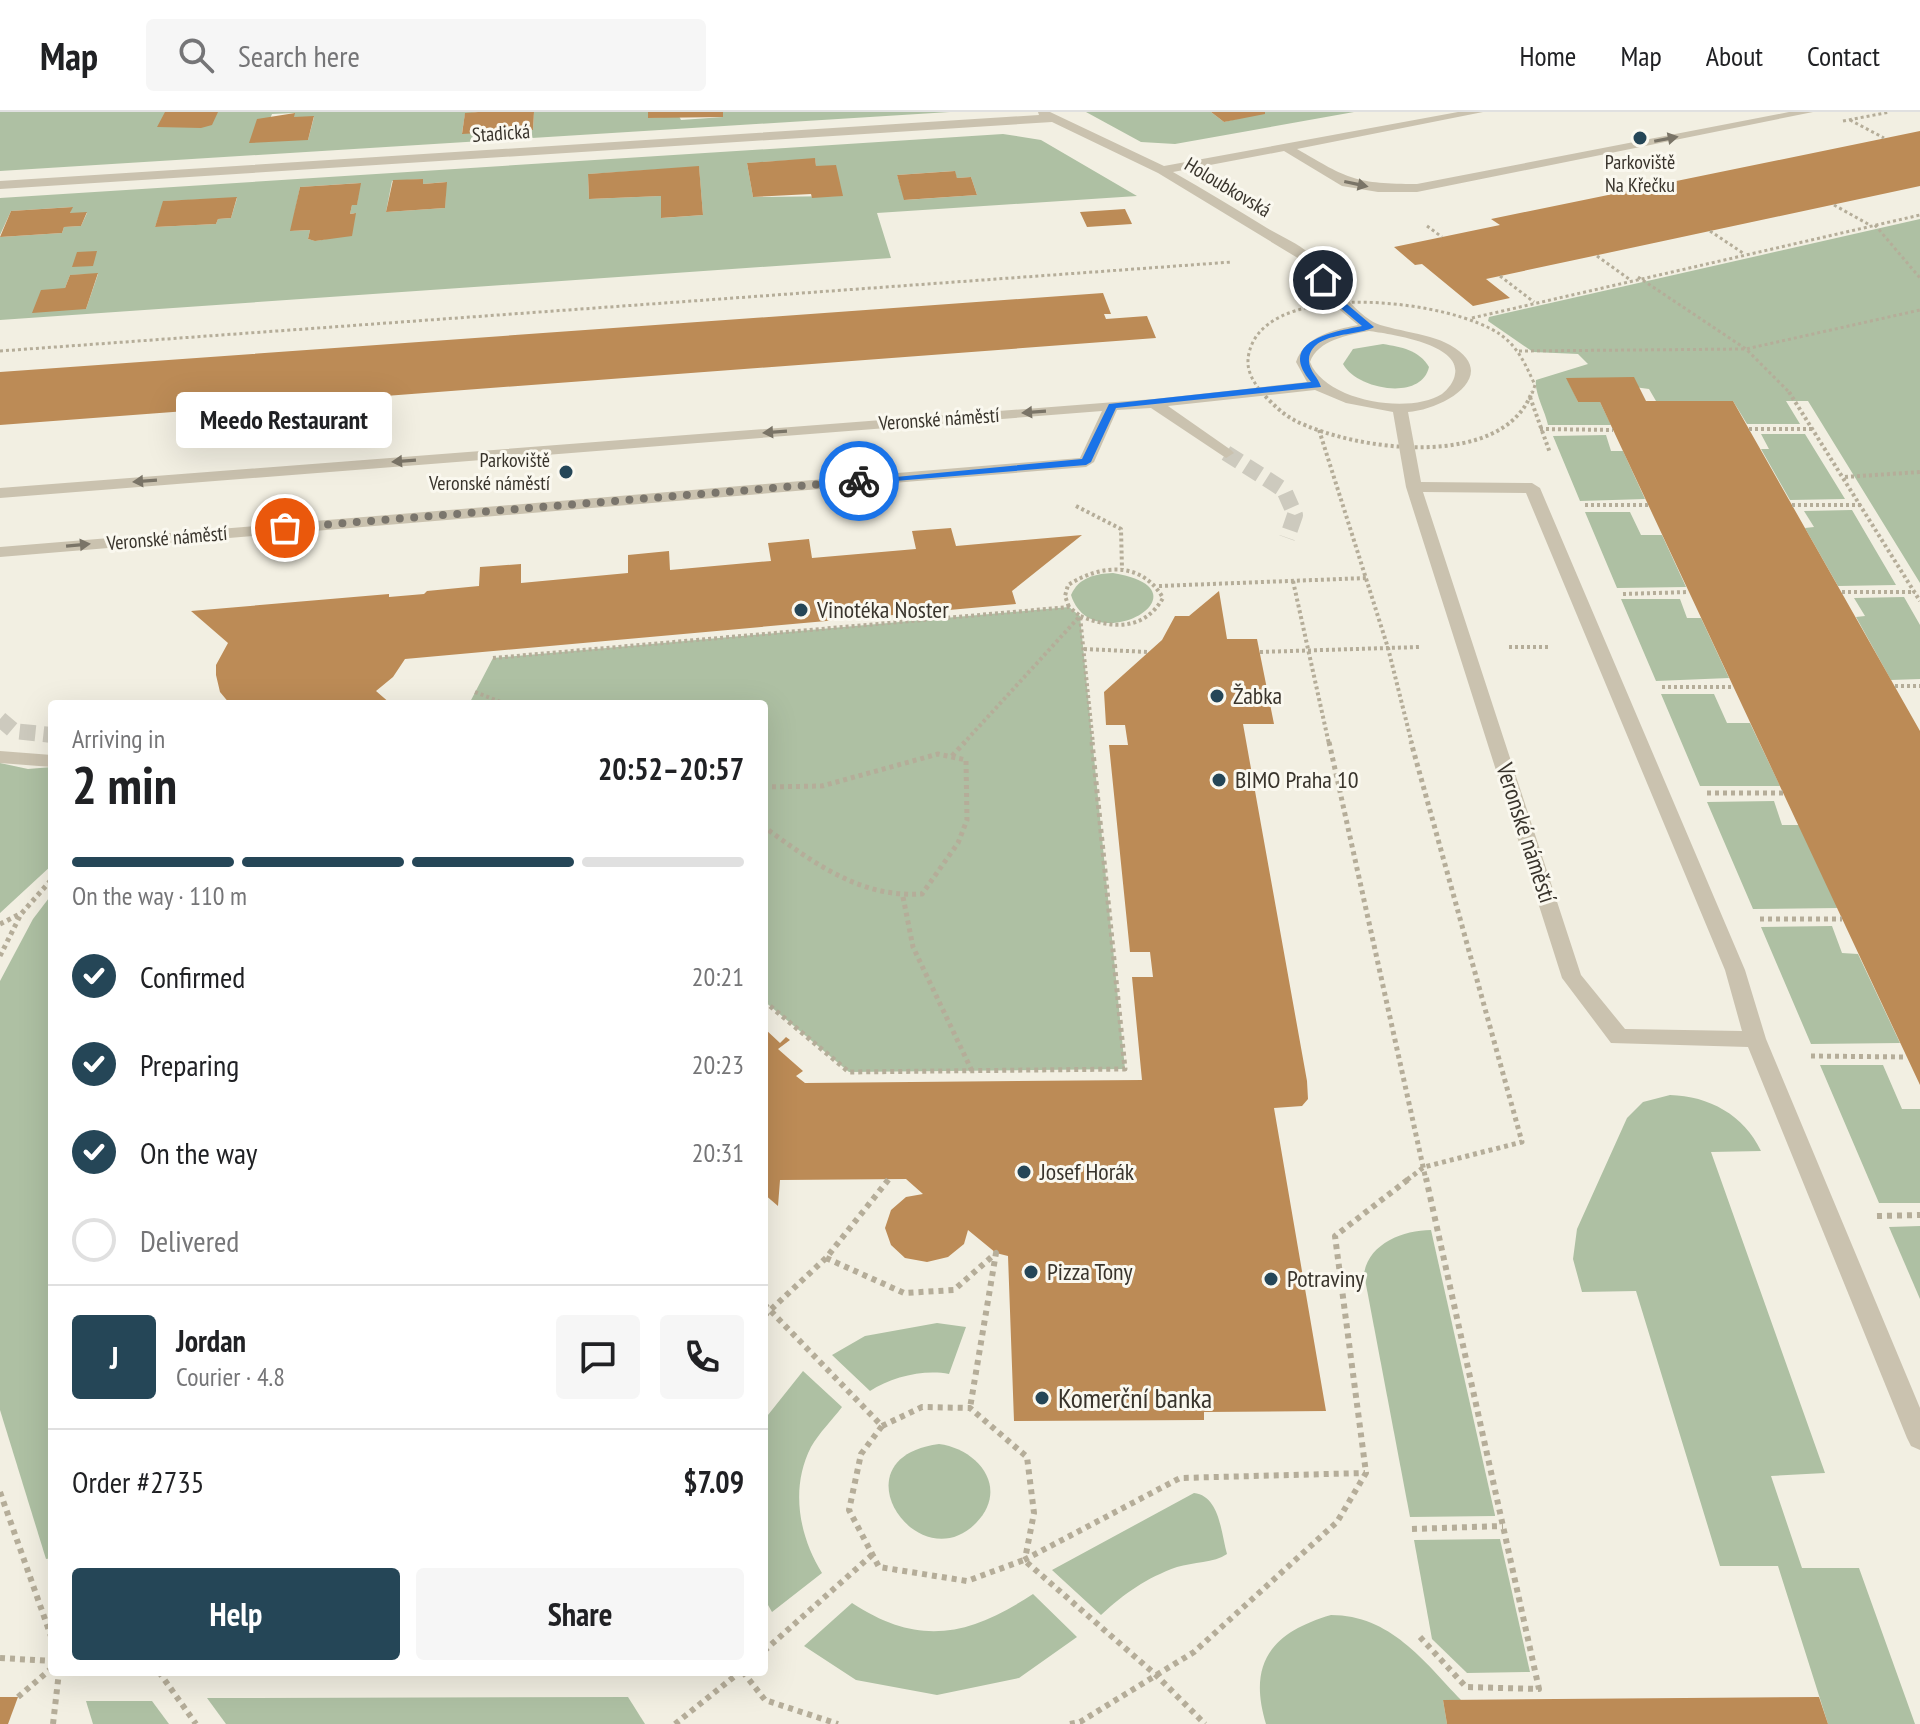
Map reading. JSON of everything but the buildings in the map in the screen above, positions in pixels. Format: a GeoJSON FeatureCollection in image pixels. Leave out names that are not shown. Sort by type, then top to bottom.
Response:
{"type":"FeatureCollection","features":[{"type":"Feature","properties":{"kind":"street"},"geometry":{"type":"LineString","coordinates":[[1162,170],[1477,112]]}},
{"type":"Feature","properties":{"kind":"street"},"geometry":{"type":"LineString","coordinates":[[1287,148],[1346,183],[1378,188],[1417,188],[1807,112]]}},
{"type":"Feature","properties":{"kind":"street","name":"Holoubkovská"},"geometry":{"type":"LineString","coordinates":[[1047,115],[1162,170],[1306,257],[1339,302],[1369,327]]}},
{"type":"Feature","properties":{"kind":"street","name":"Stadická"},"geometry":{"type":"LineString","coordinates":[[0,185],[1047,115]]}},
{"type":"Feature","properties":{"kind":"street"},"geometry":{"type":"LineString","coordinates":[[1369,327],[1408,332],[1442,345],[1457,358],[1463,372],[1459,385],[1446,396],[1425,404],[1400,408],[1353,402],[1317,385],[1307,372],[1304,358],[1311,346],[1335,333],[1369,327]]}},
{"type":"Feature","properties":{"kind":"street","name":"Veronské náměstí"},"geometry":{"type":"LineString","coordinates":[[0,493],[1154,403],[1317,385]]}},
{"type":"Feature","properties":{"kind":"street"},"geometry":{"type":"LineString","coordinates":[[1154,403],[1226,453]]}},
{"type":"Feature","properties":{"kind":"street","name":"Veronské náměstí"},"geometry":{"type":"LineString","coordinates":[[0,552],[1086,462],[1112,406]]}},
{"type":"Feature","properties":{"kind":"street","name":"Veronské náměstí"},"geometry":{"type":"LineString","coordinates":[[1400,408],[1414,487],[1572,978],[1619,1037],[1755,1039]]}},
{"type":"Feature","properties":{"kind":"street"},"geometry":{"type":"LineString","coordinates":[[1414,487],[1532,488],[1735,970],[1755,1039],[1920,1438]]}},
{"type":"Feature","properties":{"kind":"street"},"geometry":{"type":"LineString","coordinates":[[0,757],[48,761]]}},
{"type":"Feature","properties":{"kind":"path"},"geometry":{"type":"LineString","coordinates":[[1850,120],[1884,138]]}},
{"type":"Feature","properties":{"kind":"path"},"geometry":{"type":"LineString","coordinates":[[1834,205],[1873,225],[1920,278]]}},
{"type":"Feature","properties":{"kind":"path"},"geometry":{"type":"LineString","coordinates":[[1468,319],[1629,279],[1920,215]]}},
{"type":"Feature","properties":{"kind":"path"},"geometry":{"type":"LineString","coordinates":[[1710,231],[1743,253]]}},
{"type":"Feature","properties":{"kind":"path"},"geometry":{"type":"LineString","coordinates":[[1597,256],[1629,279]]}},
{"type":"Feature","properties":{"kind":"path"},"geometry":{"type":"LineString","coordinates":[[0,351],[1233,262]]}},
{"type":"Feature","properties":{"kind":"path"},"geometry":{"type":"LineString","coordinates":[[1500,276],[1535,302]]}},
{"type":"Feature","properties":{"kind":"path"},"geometry":{"type":"LineString","coordinates":[[1638,277],[1746,349],[1797,400],[1920,601]]}},
{"type":"Feature","properties":{"kind":"path"},"geometry":{"type":"LineString","coordinates":[[1297,300],[1305,310]]}},
{"type":"Feature","properties":{"kind":"path"},"geometry":{"type":"LineString","coordinates":[[1519,351],[1746,349],[1920,310]]}},
{"type":"Feature","properties":{"kind":"path"},"geometry":{"type":"LineString","coordinates":[[1070,1724],[1080,1722],[1194,1652],[1337,1522],[1366,1473],[1335,1236],[1424,1167],[1522,1142],[1434,832],[1388,648],[1319,429]]}},
{"type":"Feature","properties":{"kind":"path"},"geometry":{"type":"LineString","coordinates":[[1540,429],[1613,430]]}},
{"type":"Feature","properties":{"kind":"path"},"geometry":{"type":"LineString","coordinates":[[1749,429],[1815,429]]}},
{"type":"Feature","properties":{"kind":"path"},"geometry":{"type":"LineString","coordinates":[[1845,477],[1920,472]]}},
{"type":"Feature","properties":{"kind":"path"},"geometry":{"type":"LineString","coordinates":[[1572,506],[1648,505]]}},
{"type":"Feature","properties":{"kind":"path"},"geometry":{"type":"LineString","coordinates":[[1792,505],[1862,505]]}},
{"type":"Feature","properties":{"kind":"path"},"geometry":{"type":"LineString","coordinates":[[1159,586],[1163,598],[1159,609],[1132,625],[1098,625],[1069,607],[1065,596],[1068,585],[1095,569],[1133,571],[1159,586],[1367,578]]}},
{"type":"Feature","properties":{"kind":"path"},"geometry":{"type":"LineString","coordinates":[[1293,581],[1539,1689],[1466,1687],[1420,1637]]}},
{"type":"Feature","properties":{"kind":"path"},"geometry":{"type":"LineString","coordinates":[[1610,594],[1689,592]]}},
{"type":"Feature","properties":{"kind":"path"},"geometry":{"type":"LineString","coordinates":[[1842,592],[1915,592]]}},
{"type":"Feature","properties":{"kind":"path"},"geometry":{"type":"LineString","coordinates":[[493,658],[1069,607]]}},
{"type":"Feature","properties":{"kind":"path"},"geometry":{"type":"LineString","coordinates":[[768,1004],[849,1072],[1125,1069],[1080,616]]}},
{"type":"Feature","properties":{"kind":"path"},"geometry":{"type":"LineString","coordinates":[[952,756],[1080,616]]}},
{"type":"Feature","properties":{"kind":"path"},"geometry":{"type":"LineString","coordinates":[[1260,652],[1388,648]]}},
{"type":"Feature","properties":{"kind":"path"},"geometry":{"type":"LineString","coordinates":[[1084,649],[1149,652]]}},
{"type":"Feature","properties":{"kind":"path"},"geometry":{"type":"LineString","coordinates":[[1895,686],[1920,686]]}},
{"type":"Feature","properties":{"kind":"path"},"geometry":{"type":"LineString","coordinates":[[1649,688],[1733,687]]}},
{"type":"Feature","properties":{"kind":"path"},"geometry":{"type":"LineString","coordinates":[[475,692],[496,700]]}},
{"type":"Feature","properties":{"kind":"path"},"geometry":{"type":"LineString","coordinates":[[768,787],[822,786],[938,754],[966,760],[967,820],[958,843],[922,894],[888,897],[827,871],[768,830]]}},
{"type":"Feature","properties":{"kind":"path"},"geometry":{"type":"LineString","coordinates":[[1694,793],[1783,793]]}},
{"type":"Feature","properties":{"kind":"path"},"geometry":{"type":"LineString","coordinates":[[0,956],[21,914],[48,884]]}},
{"type":"Feature","properties":{"kind":"path"},"geometry":{"type":"LineString","coordinates":[[903,897],[913,947],[972,1071]]}},
{"type":"Feature","properties":{"kind":"path"},"geometry":{"type":"LineString","coordinates":[[0,924],[21,914]]}},
{"type":"Feature","properties":{"kind":"path"},"geometry":{"type":"LineString","coordinates":[[1747,919],[1842,919]]}},
{"type":"Feature","properties":{"kind":"path"},"geometry":{"type":"LineString","coordinates":[[1806,1056],[1907,1057]]}},
{"type":"Feature","properties":{"kind":"path"},"geometry":{"type":"LineString","coordinates":[[768,1308],[826,1258],[889,1179]]}},
{"type":"Feature","properties":{"kind":"path"},"geometry":{"type":"LineString","coordinates":[[1872,1216],[1920,1215]]}},
{"type":"Feature","properties":{"kind":"path"},"geometry":{"type":"LineString","coordinates":[[826,1258],[904,1293],[954,1290],[996,1253],[970,1408]]}},
{"type":"Feature","properties":{"kind":"path"},"geometry":{"type":"LineString","coordinates":[[768,1312],[882,1426]]}},
{"type":"Feature","properties":{"kind":"path"},"geometry":{"type":"LineString","coordinates":[[1024,1560],[1034,1513],[1027,1457],[970,1408],[922,1407],[882,1426],[861,1454],[849,1510],[879,1567],[967,1581],[1024,1560],[1180,1478],[1366,1473]]}},
{"type":"Feature","properties":{"kind":"path"},"geometry":{"type":"LineString","coordinates":[[0,1492],[48,1628]]}},
{"type":"Feature","properties":{"kind":"path"},"geometry":{"type":"LineString","coordinates":[[1412,1529],[1503,1526]]}},
{"type":"Feature","properties":{"kind":"path"},"geometry":{"type":"LineString","coordinates":[[768,1647],[873,1554]]}},
{"type":"Feature","properties":{"kind":"path"},"geometry":{"type":"LineString","coordinates":[[1024,1560],[1156,1675],[1205,1724]]}},
{"type":"Feature","properties":{"kind":"path"},"geometry":{"type":"LineString","coordinates":[[0,1658],[48,1661]]}},
{"type":"Feature","properties":{"kind":"path"},"geometry":{"type":"LineString","coordinates":[[18,1697],[48,1671]]}},
{"type":"Feature","properties":{"kind":"path"},"geometry":{"type":"LineString","coordinates":[[53,1724],[59,1676]]}},
{"type":"Feature","properties":{"kind":"path"},"geometry":{"type":"LineString","coordinates":[[162,1676],[196,1724]]}},
{"type":"Feature","properties":{"kind":"path"},"geometry":{"type":"LineString","coordinates":[[675,1724],[737,1676]]}},
{"type":"Feature","properties":{"kind":"path"},"geometry":{"type":"LineString","coordinates":[[745,1676],[765,1700],[838,1724]]}},
{"type":"Feature","properties":{"kind":"green space"},"geometry":{"type":"Polygon","coordinates":[[[0,112],[478,112],[465,114],[462,133],[533,130],[534,112],[648,112],[649,118],[679,116],[681,120],[723,117],[723,112],[950,112],[0,171],[0,112]],[[294,113],[272,114],[270,119],[308,140],[314,117],[294,117],[294,113]]]}},
{"type":"Feature","properties":{"kind":"green space"},"geometry":{"type":"Polygon","coordinates":[[[1086,112],[1211,112],[1224,122],[1264,112],[1354,112],[1175,144],[1141,142],[1086,112]]]}},
{"type":"Feature","properties":{"kind":"green space"},"geometry":{"type":"Polygon","coordinates":[[[1003,134],[1041,140],[1137,196],[877,213],[891,258],[0,320],[0,237],[62,233],[64,227],[81,226],[87,213],[70,213],[72,207],[11,211],[0,235],[0,198],[1003,134]],[[815,159],[747,163],[753,197],[842,196],[816,166],[815,159]],[[699,167],[588,174],[589,199],[661,196],[662,218],[703,215],[699,167]],[[954,171],[897,175],[905,200],[977,195],[971,177],[957,178],[954,171]],[[423,179],[392,181],[386,212],[445,208],[446,182],[423,184],[423,179]],[[360,183],[300,187],[291,231],[310,230],[308,239],[316,240],[335,234],[355,213],[350,214],[352,205],[357,204],[360,183]],[[237,198],[164,201],[155,227],[216,224],[218,219],[231,218],[237,198]],[[98,274],[70,275],[65,288],[86,309],[98,274]]]}},
{"type":"Feature","properties":{"kind":"green space"},"geometry":{"type":"Polygon","coordinates":[[[1920,219],[1920,583],[1808,401],[1786,401],[1800,424],[1747,424],[1733,401],[1656,401],[1649,389],[1567,378],[1578,402],[1600,402],[1611,425],[1548,425],[1536,380],[1588,364],[1578,354],[1533,352],[1488,321],[1489,317],[1920,219]]]}},
{"type":"Feature","properties":{"kind":"green space"},"geometry":{"type":"Polygon","coordinates":[[[1383,344],[1403,348],[1425,361],[1429,367],[1424,378],[1414,385],[1388,388],[1361,380],[1343,364],[1353,349],[1383,344]]]}},
{"type":"Feature","properties":{"kind":"green space"},"geometry":{"type":"Polygon","coordinates":[[[1761,434],[1805,434],[1845,499],[1790,500],[1761,449],[1769,449],[1761,434]]]}},
{"type":"Feature","properties":{"kind":"green space"},"geometry":{"type":"Polygon","coordinates":[[[1606,435],[1611,451],[1623,451],[1645,499],[1580,501],[1553,436],[1606,435]]]}},
{"type":"Feature","properties":{"kind":"green space"},"geometry":{"type":"Polygon","coordinates":[[[1852,510],[1896,585],[1838,586],[1805,528],[1814,527],[1804,511],[1852,510]]]}},
{"type":"Feature","properties":{"kind":"green space"},"geometry":{"type":"Polygon","coordinates":[[[1585,512],[1630,512],[1641,535],[1662,535],[1686,587],[1617,588],[1585,512]]]}},
{"type":"Feature","properties":{"kind":"green space"},"geometry":{"type":"Polygon","coordinates":[[[1113,573],[1142,582],[1153,593],[1151,605],[1138,616],[1121,622],[1101,622],[1083,614],[1071,595],[1074,589],[1088,578],[1113,573]]]}},
{"type":"Feature","properties":{"kind":"green space"},"geometry":{"type":"Polygon","coordinates":[[[1904,597],[1920,625],[1920,679],[1891,680],[1856,617],[1865,616],[1854,598],[1904,597]]]}},
{"type":"Feature","properties":{"kind":"green space"},"geometry":{"type":"Polygon","coordinates":[[[1621,599],[1680,599],[1687,618],[1701,618],[1729,678],[1656,681],[1621,599]]]}},
{"type":"Feature","properties":{"kind":"green space"},"geometry":{"type":"Polygon","coordinates":[[[1069,607],[1080,616],[1125,1069],[849,1072],[768,1004],[768,700],[471,700],[493,658],[1069,607]]]}},
{"type":"Feature","properties":{"kind":"green space"},"geometry":{"type":"Polygon","coordinates":[[[1661,694],[1714,694],[1727,723],[1750,723],[1780,786],[1700,786],[1661,694]]]}},
{"type":"Feature","properties":{"kind":"green space"},"geometry":{"type":"Polygon","coordinates":[[[0,763],[28,769],[48,767],[48,869],[0,913],[0,763]]]}},
{"type":"Feature","properties":{"kind":"green space"},"geometry":{"type":"Polygon","coordinates":[[[1774,801],[1782,825],[1799,825],[1838,908],[1753,909],[1707,802],[1774,801]]]}},
{"type":"Feature","properties":{"kind":"green space"},"geometry":{"type":"Polygon","coordinates":[[[48,899],[46,1559],[0,1410],[0,981],[33,919],[48,899]]]}},
{"type":"Feature","properties":{"kind":"green space"},"geometry":{"type":"Polygon","coordinates":[[[1832,926],[1842,953],[1858,954],[1900,1043],[1811,1044],[1761,927],[1832,926]]]}},
{"type":"Feature","properties":{"kind":"green space"},"geometry":{"type":"Polygon","coordinates":[[[1820,1065],[1883,1065],[1902,1109],[1920,1109],[1920,1203],[1879,1203],[1820,1065]]]}},
{"type":"Feature","properties":{"kind":"green space"},"geometry":{"type":"Polygon","coordinates":[[[1670,1095],[1698,1099],[1724,1110],[1745,1127],[1761,1151],[1711,1152],[1825,1473],[1771,1476],[1802,1568],[1859,1568],[1915,1724],[1828,1724],[1778,1566],[1720,1566],[1636,1291],[1582,1292],[1573,1259],[1577,1229],[1627,1118],[1643,1102],[1670,1095]]]}},
{"type":"Feature","properties":{"kind":"green space"},"geometry":{"type":"Polygon","coordinates":[[[1920,1226],[1920,1299],[1889,1227],[1920,1226]]]}},
{"type":"Feature","properties":{"kind":"green space"},"geometry":{"type":"Polygon","coordinates":[[[1431,1230],[1495,1516],[1410,1517],[1364,1274],[1372,1254],[1388,1241],[1409,1233],[1431,1230]]]}},
{"type":"Feature","properties":{"kind":"green space"},"geometry":{"type":"Polygon","coordinates":[[[937,1323],[966,1327],[949,1374],[908,1375],[870,1391],[832,1355],[865,1336],[937,1323]]]}},
{"type":"Feature","properties":{"kind":"green space"},"geometry":{"type":"Polygon","coordinates":[[[803,1371],[842,1407],[811,1447],[804,1463],[799,1495],[803,1528],[822,1573],[772,1612],[768,1605],[768,1415],[803,1371]]]}},
{"type":"Feature","properties":{"kind":"green space"},"geometry":{"type":"Polygon","coordinates":[[[939,1444],[953,1447],[977,1462],[990,1484],[990,1497],[986,1510],[976,1523],[953,1537],[931,1538],[911,1528],[896,1511],[889,1491],[892,1471],[908,1454],[939,1444]]]}},
{"type":"Feature","properties":{"kind":"green space"},"geometry":{"type":"Polygon","coordinates":[[[1194,1493],[1203,1496],[1214,1508],[1227,1554],[1222,1557],[1177,1567],[1155,1576],[1127,1593],[1101,1615],[1052,1570],[1194,1493]]]}},
{"type":"Feature","properties":{"kind":"green space"},"geometry":{"type":"Polygon","coordinates":[[[1500,1539],[1530,1672],[1467,1673],[1432,1639],[1414,1540],[1500,1539]]]}},
{"type":"Feature","properties":{"kind":"green space"},"geometry":{"type":"Polygon","coordinates":[[[1033,1594],[1077,1637],[1019,1678],[937,1695],[856,1680],[804,1646],[852,1603],[900,1626],[922,1631],[944,1631],[987,1619],[1033,1594]]]}},
{"type":"Feature","properties":{"kind":"green space"},"geometry":{"type":"Polygon","coordinates":[[[1331,1615],[1371,1623],[1419,1656],[1461,1700],[1443,1700],[1447,1724],[1266,1724],[1260,1683],[1270,1653],[1294,1630],[1331,1615]]]}},
{"type":"Feature","properties":{"kind":"green space"},"geometry":{"type":"Polygon","coordinates":[[[628,1697],[645,1724],[226,1724],[207,1698],[628,1697]]]}},
{"type":"Feature","properties":{"kind":"green space"},"geometry":{"type":"Polygon","coordinates":[[[86,1701],[152,1701],[169,1724],[93,1724],[86,1701]]]}},
{"type":"Feature","properties":{"kind":"tunnel"},"geometry":{"type":"LineString","coordinates":[[1226,453],[1284,490],[1295,515],[1287,538]]}},
{"type":"Feature","properties":{"kind":"tunnel"},"geometry":{"type":"LineString","coordinates":[[0,719],[14,731],[48,735]]}},
{"type":"Feature","properties":{"kind":"way so far"},"geometry":{"type":"LineString","coordinates":[[285,528],[859,481]]}},
{"type":"Feature","properties":{"kind":"place","name":"Parkoviště Na Křečku"},"geometry":{"type":"Point","coordinates":[1640,138]}},
{"type":"Feature","properties":{"kind":"place","name":"Parkoviště Veronské náměstí"},"geometry":{"type":"Point","coordinates":[566,472]}},
{"type":"Feature","properties":{"kind":"place","name":"Meedo Restaurant"},"geometry":{"type":"Point","coordinates":[285,528]}},
{"type":"Feature","properties":{"kind":"place","name":"Vinotéka Noster"},"geometry":{"type":"Point","coordinates":[801,610]}},
{"type":"Feature","properties":{"kind":"place","name":"Žabka"},"geometry":{"type":"Point","coordinates":[1217,696]}},
{"type":"Feature","properties":{"kind":"place","name":"BIMO Praha 10"},"geometry":{"type":"Point","coordinates":[1219,780]}},
{"type":"Feature","properties":{"kind":"place","name":"Josef Horák"},"geometry":{"type":"Point","coordinates":[1024,1172]}},
{"type":"Feature","properties":{"kind":"place","name":"Pizza Tony"},"geometry":{"type":"Point","coordinates":[1031,1272]}},
{"type":"Feature","properties":{"kind":"place","name":"Potraviny"},"geometry":{"type":"Point","coordinates":[1271,1279]}},
{"type":"Feature","properties":{"kind":"place","name":"Komerční banka"},"geometry":{"type":"Point","coordinates":[1042,1398]}},
{"type":"Feature","properties":{"kind":"route"},"geometry":{"type":"LineString","coordinates":[[859,481],[1086,462],[1112,406],[1317,385],[1307,372],[1304,358],[1311,346],[1325,336],[1369,327],[1339,302],[1323,280]]}}]}
